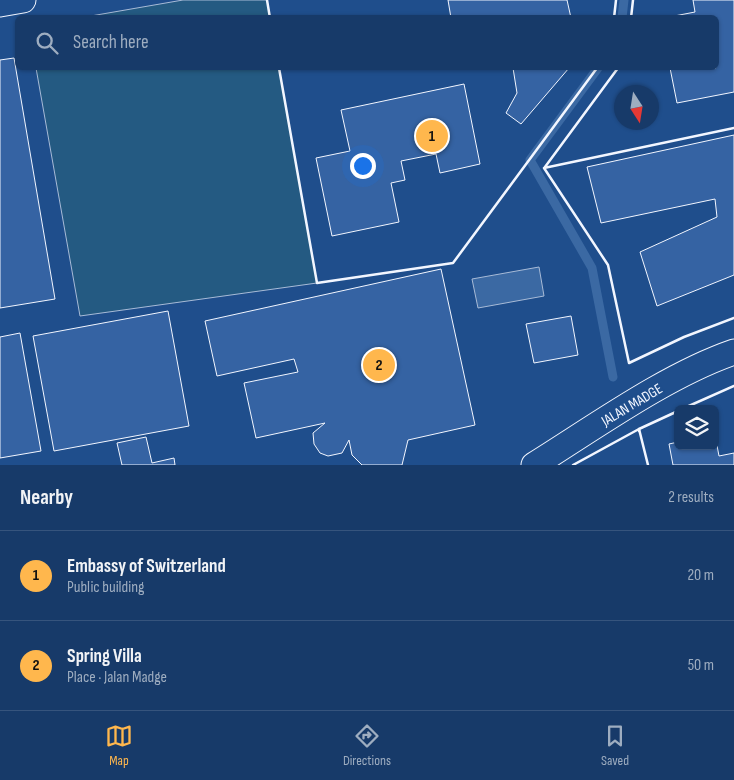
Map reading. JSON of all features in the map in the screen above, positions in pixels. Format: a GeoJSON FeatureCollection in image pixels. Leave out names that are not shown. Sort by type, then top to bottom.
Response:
{"type":"FeatureCollection","features":[{"type":"Feature","properties":{"kind":"street"},"geometry":{"type":"LineString","coordinates":[[0,4],[24,0]]}},
{"type":"Feature","properties":{"kind":"street","name":"JALAN MADGE"},"geometry":{"type":"LineString","coordinates":[[534,465],[616,414],[706,362],[734,352]]}},
{"type":"Feature","properties":{"kind":"shaded area"},"geometry":{"type":"Polygon","coordinates":[[[183,0],[267,0],[270,15],[97,15],[183,0]]]}},
{"type":"Feature","properties":{"kind":"shaded area"},"geometry":{"type":"Polygon","coordinates":[[[36,70],[279,70],[317,283],[80,316],[36,70]]]}},
{"type":"Feature","properties":{"kind":"shaded area"},"geometry":{"type":"Polygon","coordinates":[[[539,267],[544,296],[478,308],[472,279],[539,267]]]}},
{"type":"Feature","properties":{"kind":"building"},"geometry":{"type":"Polygon","coordinates":[[[448,0],[567,0],[570,15],[450,15],[448,0]]]}},
{"type":"Feature","properties":{"kind":"building"},"geometry":{"type":"Polygon","coordinates":[[[693,0],[734,0],[734,92],[677,103],[670,70],[719,70],[719,15],[680,15],[695,12],[693,0]]]}},
{"type":"Feature","properties":{"kind":"building"},"geometry":{"type":"Polygon","coordinates":[[[14,58],[55,299],[0,308],[0,60],[14,58]]]}},
{"type":"Feature","properties":{"kind":"building"},"geometry":{"type":"Polygon","coordinates":[[[513,70],[567,70],[521,124],[506,113],[517,93],[513,70]]]}},
{"type":"Feature","properties":{"kind":"building"},"geometry":{"type":"Polygon","coordinates":[[[464,84],[480,164],[440,173],[436,154],[401,161],[405,180],[391,183],[399,222],[332,236],[316,158],[350,151],[341,110],[464,84]]]}},
{"type":"Feature","properties":{"kind":"building"},"geometry":{"type":"Polygon","coordinates":[[[734,135],[734,275],[657,306],[640,252],[717,217],[715,199],[601,223],[587,167],[734,135]]]}},
{"type":"Feature","properties":{"kind":"building"},"geometry":{"type":"Polygon","coordinates":[[[441,269],[475,425],[408,440],[402,465],[362,465],[352,455],[349,440],[342,453],[328,456],[320,453],[314,444],[313,433],[325,423],[256,438],[244,383],[298,372],[294,359],[217,376],[205,321],[441,269]]]}},
{"type":"Feature","properties":{"kind":"building"},"geometry":{"type":"Polygon","coordinates":[[[168,311],[189,426],[54,451],[33,336],[168,311]]]}},
{"type":"Feature","properties":{"kind":"building"},"geometry":{"type":"Polygon","coordinates":[[[571,316],[578,355],[534,363],[526,324],[571,316]]]}},
{"type":"Feature","properties":{"kind":"building"},"geometry":{"type":"Polygon","coordinates":[[[20,333],[41,451],[0,458],[0,337],[20,333]]]}},
{"type":"Feature","properties":{"kind":"building"},"geometry":{"type":"Polygon","coordinates":[[[146,437],[152,463],[174,458],[175,465],[122,465],[117,443],[146,437]]]}},
{"type":"Feature","properties":{"kind":"building"},"geometry":{"type":"Polygon","coordinates":[[[674,443],[674,450],[718,450],[719,456],[734,453],[734,465],[673,465],[669,444],[674,443]]]}},
{"type":"Feature","properties":{"kind":"waterway"},"geometry":{"type":"LineString","coordinates":[[622,15],[624,0]]}},
{"type":"Feature","properties":{"kind":"waterway"},"geometry":{"type":"LineString","coordinates":[[597,70],[530,160],[592,268],[613,377]]}},
{"type":"Feature","properties":{"kind":"wall"},"geometry":{"type":"LineString","coordinates":[[267,0],[270,15]]}},
{"type":"Feature","properties":{"kind":"wall"},"geometry":{"type":"LineString","coordinates":[[614,15],[616,0]]}},
{"type":"Feature","properties":{"kind":"wall"},"geometry":{"type":"LineString","coordinates":[[631,15],[633,0]]}},
{"type":"Feature","properties":{"kind":"wall"},"geometry":{"type":"LineString","coordinates":[[279,70],[317,283],[453,263],[596,70]]}},
{"type":"Feature","properties":{"kind":"wall"},"geometry":{"type":"LineString","coordinates":[[545,167],[617,70]]}},
{"type":"Feature","properties":{"kind":"wall"},"geometry":{"type":"LineString","coordinates":[[734,128],[544,168],[608,265],[629,363],[684,337],[734,318]]}},
{"type":"Feature","properties":{"kind":"wall"},"geometry":{"type":"LineString","coordinates":[[691,405],[734,386]]}},
{"type":"Feature","properties":{"kind":"wall"},"geometry":{"type":"LineString","coordinates":[[639,431],[639,429],[674,413]]}},
{"type":"Feature","properties":{"kind":"wall"},"geometry":{"type":"LineString","coordinates":[[573,465],[639,429],[648,465]]}},
{"type":"Feature","properties":{"kind":"place","name":"Embassy of Switzerland"},"geometry":{"type":"Point","coordinates":[432,136]}},
{"type":"Feature","properties":{"kind":"place","name":"Spring Villa"},"geometry":{"type":"Point","coordinates":[379,365]}}]}
